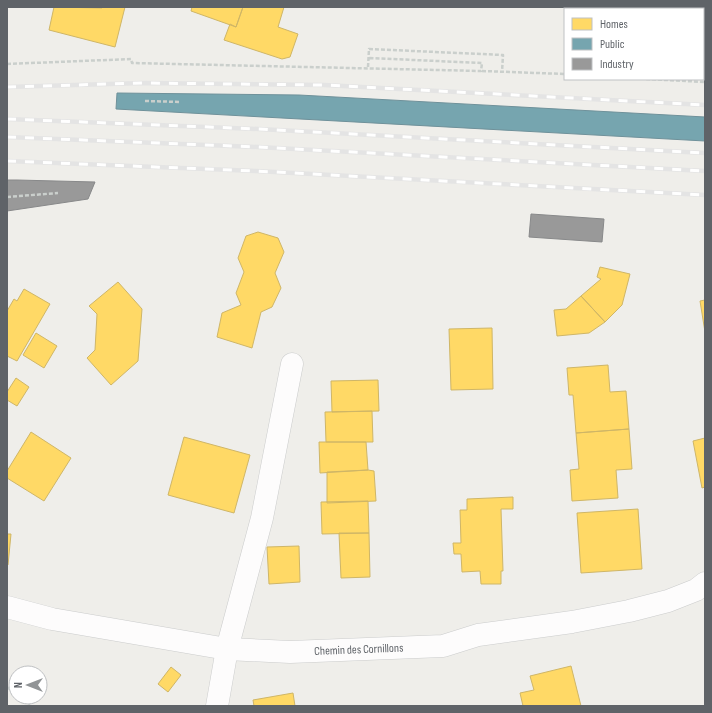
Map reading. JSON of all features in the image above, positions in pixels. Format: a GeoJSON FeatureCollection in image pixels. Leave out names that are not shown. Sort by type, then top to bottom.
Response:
{"type":"FeatureCollection","features":[{"type":"Feature","properties":{"kind":"street"},"geometry":{"type":"LineString","coordinates":[[216,706],[227,649],[262,518],[292,364]]}},
{"type":"Feature","properties":{"kind":"street","name":"Chemin des Cornillons"},"geometry":{"type":"LineString","coordinates":[[7,607],[52,619],[227,649],[290,652],[443,646],[478,635],[572,622],[635,610],[668,601],[696,590],[705,583]]}},
{"type":"Feature","properties":{"kind":"path"},"geometry":{"type":"LineString","coordinates":[[368,67],[368,49],[503,55],[502,72]]}},
{"type":"Feature","properties":{"kind":"path"},"geometry":{"type":"LineString","coordinates":[[368,58],[482,63],[481,71]]}},
{"type":"Feature","properties":{"kind":"path"},"geometry":{"type":"LineString","coordinates":[[7,64],[131,59],[132,63],[368,67],[564,74]]}},
{"type":"Feature","properties":{"kind":"path"},"geometry":{"type":"LineString","coordinates":[[666,80],[705,82]]}},
{"type":"Feature","properties":{"kind":"path"},"geometry":{"type":"LineString","coordinates":[[145,101],[181,102]]}},
{"type":"Feature","properties":{"kind":"path"},"geometry":{"type":"LineString","coordinates":[[7,197],[58,193]]}},
{"type":"Feature","properties":{"kind":"building: Homes"},"geometry":{"type":"Polygon","coordinates":[[[54,7],[125,7],[115,47],[49,30],[54,7]]]}},
{"type":"Feature","properties":{"kind":"building: Homes"},"geometry":{"type":"Polygon","coordinates":[[[192,7],[243,7],[236,27],[191,11],[192,7]]]}},
{"type":"Feature","properties":{"kind":"building: Homes"},"geometry":{"type":"Polygon","coordinates":[[[243,7],[284,7],[278,27],[298,34],[290,57],[282,59],[224,40],[230,24],[236,27],[243,7]]]}},
{"type":"Feature","properties":{"kind":"building: Homes"},"geometry":{"type":"Polygon","coordinates":[[[704,12],[705,13],[704,64],[704,12]]]}},
{"type":"Feature","properties":{"kind":"building: Homes"},"geometry":{"type":"Polygon","coordinates":[[[258,232],[278,238],[284,252],[275,273],[281,288],[272,307],[261,312],[252,348],[217,337],[222,313],[241,305],[236,293],[244,272],[238,258],[246,236],[258,232]]]}},
{"type":"Feature","properties":{"kind":"building: Homes"},"geometry":{"type":"Polygon","coordinates":[[[600,267],[630,274],[622,305],[605,322],[581,296],[601,279],[597,277],[600,267]]]}},
{"type":"Feature","properties":{"kind":"building: Homes"},"geometry":{"type":"Polygon","coordinates":[[[118,282],[142,309],[138,361],[111,385],[87,358],[95,350],[97,314],[89,306],[118,282]]]}},
{"type":"Feature","properties":{"kind":"building: Homes"},"geometry":{"type":"Polygon","coordinates":[[[24,289],[50,304],[17,361],[7,356],[7,311],[14,299],[17,301],[24,289]]]}},
{"type":"Feature","properties":{"kind":"building: Homes"},"geometry":{"type":"Polygon","coordinates":[[[581,296],[605,322],[589,333],[557,336],[554,310],[566,309],[581,296]]]}},
{"type":"Feature","properties":{"kind":"building: Homes"},"geometry":{"type":"Polygon","coordinates":[[[705,300],[705,332],[700,301],[705,300]]]}},
{"type":"Feature","properties":{"kind":"building: Homes"},"geometry":{"type":"Polygon","coordinates":[[[492,328],[493,389],[451,390],[449,329],[492,328]]]}},
{"type":"Feature","properties":{"kind":"building: Homes"},"geometry":{"type":"Polygon","coordinates":[[[36,333],[57,346],[44,368],[23,355],[36,333]]]}},
{"type":"Feature","properties":{"kind":"building: Homes"},"geometry":{"type":"Polygon","coordinates":[[[608,365],[610,392],[626,391],[629,429],[576,433],[573,395],[569,395],[567,368],[608,365]]]}},
{"type":"Feature","properties":{"kind":"building: Homes"},"geometry":{"type":"Polygon","coordinates":[[[16,378],[29,387],[17,406],[7,400],[7,392],[16,378]]]}},
{"type":"Feature","properties":{"kind":"building: Homes"},"geometry":{"type":"Polygon","coordinates":[[[378,380],[379,411],[332,412],[331,381],[378,380]]]}},
{"type":"Feature","properties":{"kind":"building: Homes"},"geometry":{"type":"Polygon","coordinates":[[[372,411],[373,442],[326,442],[325,412],[372,411]]]}},
{"type":"Feature","properties":{"kind":"building: Homes"},"geometry":{"type":"Polygon","coordinates":[[[629,429],[632,469],[616,470],[618,498],[572,501],[570,470],[579,469],[576,433],[629,429]]]}},
{"type":"Feature","properties":{"kind":"building: Homes"},"geometry":{"type":"Polygon","coordinates":[[[31,432],[71,458],[44,501],[7,478],[7,471],[31,432]]]}},
{"type":"Feature","properties":{"kind":"building: Homes"},"geometry":{"type":"Polygon","coordinates":[[[184,437],[250,455],[234,513],[168,495],[184,437]]]}},
{"type":"Feature","properties":{"kind":"building: Homes"},"geometry":{"type":"Polygon","coordinates":[[[705,438],[705,487],[702,488],[693,441],[705,438]]]}},
{"type":"Feature","properties":{"kind":"building: Homes"},"geometry":{"type":"Polygon","coordinates":[[[319,442],[366,442],[368,470],[320,473],[319,442]]]}},
{"type":"Feature","properties":{"kind":"building: Homes"},"geometry":{"type":"Polygon","coordinates":[[[374,471],[376,501],[327,503],[327,472],[374,471]]]}},
{"type":"Feature","properties":{"kind":"building: Homes"},"geometry":{"type":"Polygon","coordinates":[[[513,497],[513,509],[501,509],[503,571],[501,571],[501,584],[481,584],[480,571],[462,572],[461,554],[454,554],[453,543],[461,543],[460,510],[467,510],[467,499],[513,497]]]}},
{"type":"Feature","properties":{"kind":"building: Homes"},"geometry":{"type":"Polygon","coordinates":[[[368,501],[369,533],[322,534],[321,502],[368,501]]]}},
{"type":"Feature","properties":{"kind":"building: Homes"},"geometry":{"type":"Polygon","coordinates":[[[638,509],[642,569],[581,573],[577,513],[638,509]]]}},
{"type":"Feature","properties":{"kind":"building: Homes"},"geometry":{"type":"Polygon","coordinates":[[[339,533],[369,533],[370,577],[341,578],[339,533]]]}},
{"type":"Feature","properties":{"kind":"building: Homes"},"geometry":{"type":"Polygon","coordinates":[[[7,534],[11,534],[8,565],[7,565],[7,534]]]}},
{"type":"Feature","properties":{"kind":"building: Homes"},"geometry":{"type":"Polygon","coordinates":[[[299,546],[300,582],[269,584],[267,547],[299,546]]]}},
{"type":"Feature","properties":{"kind":"building: Homes"},"geometry":{"type":"Polygon","coordinates":[[[571,666],[581,706],[523,706],[520,693],[534,690],[530,676],[571,666]]]}},
{"type":"Feature","properties":{"kind":"building: Homes"},"geometry":{"type":"Polygon","coordinates":[[[171,667],[181,675],[168,692],[158,684],[171,667]]]}},
{"type":"Feature","properties":{"kind":"building: Homes"},"geometry":{"type":"Polygon","coordinates":[[[293,693],[295,706],[254,706],[253,700],[293,693]]]}},
{"type":"Feature","properties":{"kind":"building: Public"},"geometry":{"type":"Polygon","coordinates":[[[117,93],[299,95],[705,117],[705,141],[116,109],[117,93]]]}},
{"type":"Feature","properties":{"kind":"building: Industry"},"geometry":{"type":"Polygon","coordinates":[[[7,180],[95,182],[88,199],[7,211],[7,180]]]}},
{"type":"Feature","properties":{"kind":"building: Industry"},"geometry":{"type":"Polygon","coordinates":[[[531,214],[604,219],[602,242],[529,237],[531,214]]]}},
{"type":"Feature","properties":{"kind":"railway"},"geometry":{"type":"LineString","coordinates":[[7,87],[143,83],[324,85],[705,105]]}},
{"type":"Feature","properties":{"kind":"railway"},"geometry":{"type":"LineString","coordinates":[[7,119],[259,129],[705,153]]}},
{"type":"Feature","properties":{"kind":"railway"},"geometry":{"type":"LineString","coordinates":[[7,137],[258,147],[705,171]]}},
{"type":"Feature","properties":{"kind":"railway"},"geometry":{"type":"LineString","coordinates":[[7,161],[256,171],[705,195]]}}]}
